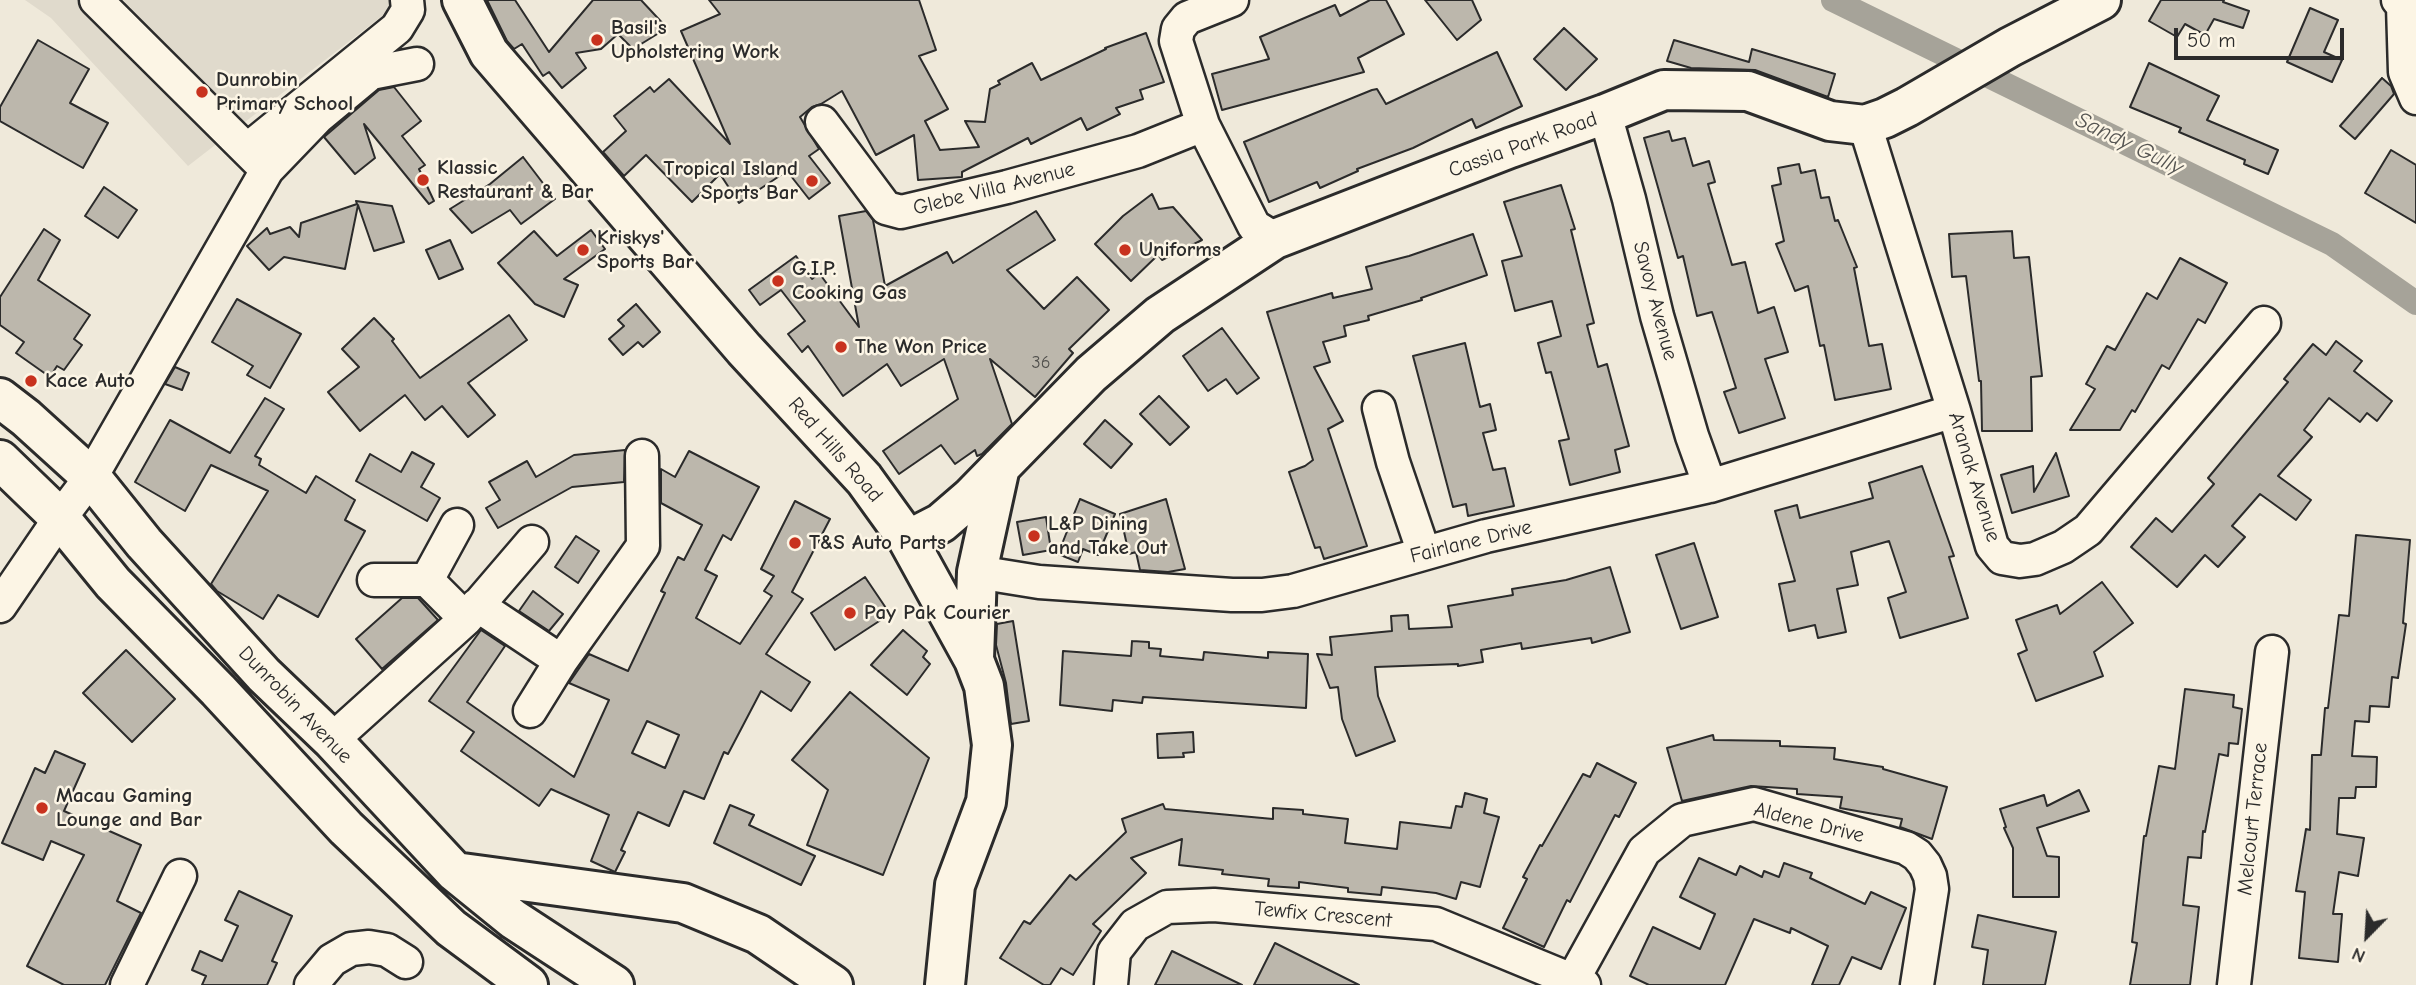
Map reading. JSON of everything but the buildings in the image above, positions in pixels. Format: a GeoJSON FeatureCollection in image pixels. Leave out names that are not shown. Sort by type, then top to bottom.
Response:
{"type":"FeatureCollection","features":[{"type":"Feature","properties":{"kind":"main road","name":"Red Hills Road"},"geometry":{"type":"LineString","coordinates":[[462,0],[489,53],[744,349],[864,479],[925,532],[939,596],[974,660],[984,686],[992,745],[986,802],[955,885],[945,985]]}},
{"type":"Feature","properties":{"kind":"main road","name":"Cassia Park Road"},"geometry":{"type":"LineString","coordinates":[[925,532],[970,498],[1091,374],[1160,315],[1275,239],[1664,90],[1748,92],[1830,121],[1865,125],[1907,107],[2010,47],[2101,0]]}},
{"type":"Feature","properties":{"kind":"main road","name":"Dunrobin Avenue"},"geometry":{"type":"LineString","coordinates":[[0,398],[91,477],[144,543],[264,675],[332,740],[456,872],[513,919],[614,985]]}},
{"type":"Feature","properties":{"kind":"main road"},"geometry":{"type":"LineString","coordinates":[[0,460],[60,518],[113,583],[218,690],[346,828],[451,928],[528,985]]}},
{"type":"Feature","properties":{"kind":"main road"},"geometry":{"type":"LineString","coordinates":[[974,660],[977,572],[1000,467]]}},
{"type":"Feature","properties":{"kind":"main road"},"geometry":{"type":"LineString","coordinates":[[925,532],[969,552],[977,572]]}},
{"type":"Feature","properties":{"kind":"main road"},"geometry":{"type":"LineString","coordinates":[[939,596],[977,572]]}},
{"type":"Feature","properties":{"kind":"main road"},"geometry":{"type":"LineString","coordinates":[[456,872],[683,903],[758,934],[833,985]]}},
{"type":"Feature","properties":{"kind":"street"},"geometry":{"type":"LineString","coordinates":[[96,0],[257,160]]}},
{"type":"Feature","properties":{"kind":"street"},"geometry":{"type":"LineString","coordinates":[[0,606],[91,477],[257,160],[397,28],[408,10],[407,0]]}},
{"type":"Feature","properties":{"kind":"street"},"geometry":{"type":"LineString","coordinates":[[1232,0],[1187,18],[1178,29],[1176,41],[1203,125],[1254,226],[1275,239]]}},
{"type":"Feature","properties":{"kind":"street"},"geometry":{"type":"LineString","coordinates":[[2398,0],[2403,6],[2405,72],[2416,98]]}},
{"type":"Feature","properties":{"kind":"street"},"geometry":{"type":"LineString","coordinates":[[257,160],[318,117],[371,73],[416,64]]}},
{"type":"Feature","properties":{"kind":"street","name":"Savoy Avenue"},"geometry":{"type":"LineString","coordinates":[[1605,114],[1657,316],[1692,436],[1710,486]]}},
{"type":"Feature","properties":{"kind":"street","name":"Glebe Villa Avenue"},"geometry":{"type":"LineString","coordinates":[[822,122],[886,208],[901,212],[1007,187],[1138,151],[1203,125]]}},
{"type":"Feature","properties":{"kind":"street","name":"Aranak Avenue"},"geometry":{"type":"LineString","coordinates":[[1865,125],[1954,411],[1992,546],[2002,558],[2020,561],[2035,559],[2063,547],[2088,530],[2264,323]]}},
{"type":"Feature","properties":{"kind":"street"},"geometry":{"type":"LineString","coordinates":[[1379,408],[1393,462],[1424,552]]}},
{"type":"Feature","properties":{"kind":"street","name":"Fairlane Drive"},"geometry":{"type":"LineString","coordinates":[[977,572],[1039,582],[1262,595],[1293,591],[1486,536],[1710,486],[1954,411]]}},
{"type":"Feature","properties":{"kind":"street"},"geometry":{"type":"LineString","coordinates":[[530,711],[561,661],[643,546],[642,456]]}},
{"type":"Feature","properties":{"kind":"street"},"geometry":{"type":"LineString","coordinates":[[427,580],[457,525]]}},
{"type":"Feature","properties":{"kind":"street"},"geometry":{"type":"LineString","coordinates":[[332,740],[471,612],[532,542]]}},
{"type":"Feature","properties":{"kind":"street"},"geometry":{"type":"LineString","coordinates":[[374,580],[427,580],[471,612],[561,661]]}},
{"type":"Feature","properties":{"kind":"street","name":"Melcourt Terrace"},"geometry":{"type":"LineString","coordinates":[[2234,985],[2272,652]]}},
{"type":"Feature","properties":{"kind":"street","name":"Aldene Drive"},"geometry":{"type":"LineString","coordinates":[[1576,983],[1644,851],[1682,820],[1754,804],[1906,848],[1917,855],[1930,876],[1932,889],[1917,985]]}},
{"type":"Feature","properties":{"kind":"street"},"geometry":{"type":"LineString","coordinates":[[127,985],[180,876]]}},
{"type":"Feature","properties":{"kind":"street","name":"Tewfix Crescent"},"geometry":{"type":"LineString","coordinates":[[1111,985],[1114,952],[1135,925],[1167,907],[1214,905],[1436,924],[1576,983]]}},
{"type":"Feature","properties":{"kind":"street"},"geometry":{"type":"LineString","coordinates":[[310,985],[332,960],[351,949],[369,947],[387,950],[406,962]]}},
{"type":"Feature","properties":{"kind":"shaded area","name":"Dunrobin Primary School"},"geometry":{"type":"Polygon","coordinates":[[[25,0],[392,0],[395,6],[188,166],[51,18],[25,0]]]}},
{"type":"Feature","properties":{"kind":"waterway","name":"Sandy Gully"},"geometry":{"type":"LineString","coordinates":[[1833,0],[2332,244],[2416,303]]}},
{"type":"Feature","properties":{"kind":"place","name":"Basil's Upholstering Work"},"geometry":{"type":"Point","coordinates":[597,40]}},
{"type":"Feature","properties":{"kind":"place","name":"Dunrobin Primary School"},"geometry":{"type":"Point","coordinates":[202,92]}},
{"type":"Feature","properties":{"kind":"place","name":"Klassic Restaurant & Bar"},"geometry":{"type":"Point","coordinates":[423,180]}},
{"type":"Feature","properties":{"kind":"place","name":"Tropical Island Sports Bar"},"geometry":{"type":"Point","coordinates":[812,181]}},
{"type":"Feature","properties":{"kind":"place","name":"Kriskys' Sports Bar"},"geometry":{"type":"Point","coordinates":[583,250]}},
{"type":"Feature","properties":{"kind":"place","name":"Uniforms"},"geometry":{"type":"Point","coordinates":[1125,250]}},
{"type":"Feature","properties":{"kind":"place","name":"G.I.P. Cooking Gas"},"geometry":{"type":"Point","coordinates":[778,281]}},
{"type":"Feature","properties":{"kind":"place","name":"The Won Price"},"geometry":{"type":"Point","coordinates":[841,347]}},
{"type":"Feature","properties":{"kind":"place","name":"Kace Auto"},"geometry":{"type":"Point","coordinates":[31,381]}},
{"type":"Feature","properties":{"kind":"place","name":"L&P Dining and Take Out"},"geometry":{"type":"Point","coordinates":[1034,536]}},
{"type":"Feature","properties":{"kind":"place","name":"T&S Auto Parts"},"geometry":{"type":"Point","coordinates":[795,543]}},
{"type":"Feature","properties":{"kind":"place","name":"Pay Pak Courier"},"geometry":{"type":"Point","coordinates":[850,613]}},
{"type":"Feature","properties":{"kind":"place","name":"Macau Gaming Lounge and Bar"},"geometry":{"type":"Point","coordinates":[42,808]}}]}
